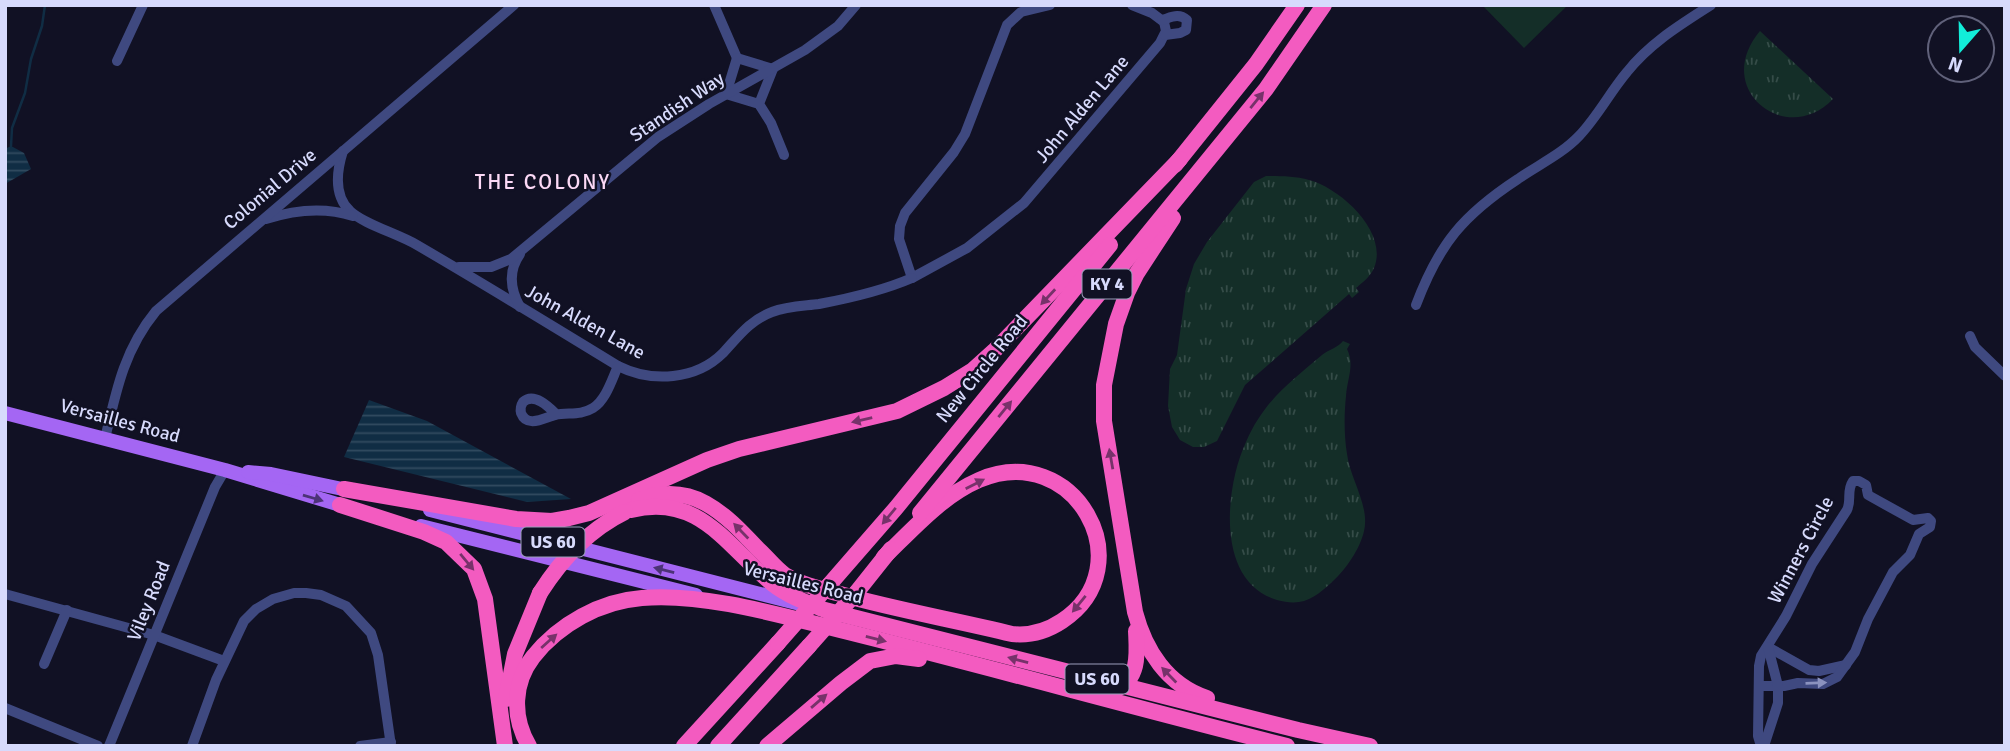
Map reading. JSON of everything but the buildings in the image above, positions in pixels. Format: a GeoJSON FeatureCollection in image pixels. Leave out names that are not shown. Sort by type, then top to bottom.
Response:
{"type":"FeatureCollection","features":[{"type":"Feature","properties":{"kind":"highway","name":"New Circle Road"},"geometry":{"type":"LineString","coordinates":[[684,746],[896,508],[1256,64],[1297,5]]}},
{"type":"Feature","properties":{"kind":"highway","name":"KY 4"},"geometry":{"type":"LineString","coordinates":[[718,746],[856,593],[1266,89],[1324,5]]}},
{"type":"Feature","properties":{"kind":"highway"},"geometry":{"type":"LineString","coordinates":[[1099,698],[1123,686],[1136,666],[1135,611],[1104,421],[1104,386],[1108,357],[1116,324],[1137,273],[1229,135]]}},
{"type":"Feature","properties":{"kind":"highway"},"geometry":{"type":"LineString","coordinates":[[344,489],[534,521],[569,518],[605,506],[707,460],[739,449],[897,411],[973,370],[1180,159]]}},
{"type":"Feature","properties":{"kind":"highway"},"geometry":{"type":"LineString","coordinates":[[605,506],[634,502],[661,494],[699,499],[730,519],[774,565],[792,579],[870,603],[1012,634],[1025,635],[1053,627],[1077,608],[1093,583],[1099,556],[1090,517],[1068,491],[1056,481],[1040,475],[1009,472],[977,481],[947,500],[884,557]]}},
{"type":"Feature","properties":{"kind":"highway"},"geometry":{"type":"LineString","coordinates":[[340,505],[424,532],[446,542],[474,569],[485,599],[505,744]]}},
{"type":"Feature","properties":{"kind":"highway"},"geometry":{"type":"LineString","coordinates":[[505,744],[506,705],[511,671],[523,630],[540,593],[570,554],[596,530],[625,512],[644,508],[666,508],[696,517],[726,538],[768,581],[786,593],[825,610]]}},
{"type":"Feature","properties":{"kind":"highway"},"geometry":{"type":"LineString","coordinates":[[529,746],[522,733],[516,705],[521,679],[526,666],[536,653],[573,621],[605,606],[642,598],[692,599],[762,611]]}},
{"type":"Feature","properties":{"kind":"highway","name":"Versailles Road"},"geometry":{"type":"LineString","coordinates":[[825,610],[1370,746]]}},
{"type":"Feature","properties":{"kind":"highway","name":"Versailles Road"},"geometry":{"type":"LineString","coordinates":[[762,611],[1287,746]]}},
{"type":"Feature","properties":{"kind":"highway"},"geometry":{"type":"LineString","coordinates":[[1135,611],[1148,648],[1176,682],[1200,696],[1298,730]]}},
{"type":"Feature","properties":{"kind":"highway"},"geometry":{"type":"LineString","coordinates":[[767,746],[853,673],[870,661],[887,656],[909,657],[1063,688]]}},
{"type":"Feature","properties":{"kind":"highway"},"geometry":{"type":"LineString","coordinates":[[678,746],[736,690]]}},
{"type":"Feature","properties":{"kind":"main road","name":"Versailles Road"},"geometry":{"type":"LineString","coordinates":[[5,413],[225,470],[340,505],[762,611]]}},
{"type":"Feature","properties":{"kind":"main road","name":"Versailles Road"},"geometry":{"type":"LineString","coordinates":[[225,470],[271,474],[344,489],[825,610]]}},
{"type":"Feature","properties":{"kind":"street"},"geometry":{"type":"LineString","coordinates":[[117,61],[143,5]]}},
{"type":"Feature","properties":{"kind":"street","name":"Colonial Drive"},"geometry":{"type":"LineString","coordinates":[[105,439],[118,384],[138,334],[156,311],[514,5]]}},
{"type":"Feature","properties":{"kind":"street"},"geometry":{"type":"LineString","coordinates":[[714,5],[737,58],[726,94],[759,104],[771,123],[784,155]]}},
{"type":"Feature","properties":{"kind":"street","name":"Standish Way"},"geometry":{"type":"LineString","coordinates":[[450,265],[470,269],[491,267],[511,259],[658,137],[829,34],[856,5]]}},
{"type":"Feature","properties":{"kind":"street"},"geometry":{"type":"LineString","coordinates":[[912,278],[899,239],[905,213],[960,143],[1007,25],[1021,12],[1050,5]]}},
{"type":"Feature","properties":{"kind":"street"},"geometry":{"type":"LineString","coordinates":[[1132,5],[1162,20],[1166,25],[1165,35]]}},
{"type":"Feature","properties":{"kind":"street"},"geometry":{"type":"LineString","coordinates":[[1416,305],[1425,281],[1461,222],[1486,200],[1577,138],[1598,114],[1627,71],[1646,51],[1671,30],[1710,5]]}},
{"type":"Feature","properties":{"kind":"street","name":"John Alden Lane"},"geometry":{"type":"LineString","coordinates":[[260,221],[291,212],[312,211],[341,212],[362,218],[397,234],[618,366],[648,376],[686,374],[712,362],[745,328],[771,312],[849,299],[884,290],[968,248],[1024,203],[1165,35],[1186,30],[1187,20],[1182,16],[1176,15],[1162,20]]}},
{"type":"Feature","properties":{"kind":"street"},"geometry":{"type":"LineString","coordinates":[[737,58],[773,69],[759,104]]}},
{"type":"Feature","properties":{"kind":"street","name":"John Alden Lane"},"geometry":{"type":"LineString","coordinates":[[342,151],[337,172],[340,190],[347,208],[362,218]]}},
{"type":"Feature","properties":{"kind":"street","name":"Standish Way"},"geometry":{"type":"LineString","coordinates":[[520,307],[513,293],[511,279],[513,266],[524,250]]}},
{"type":"Feature","properties":{"kind":"street"},"geometry":{"type":"LineString","coordinates":[[1970,336],[1975,347],[2005,376]]}},
{"type":"Feature","properties":{"kind":"street"},"geometry":{"type":"LineString","coordinates":[[556,414],[577,414],[592,409],[604,395],[618,366]]}},
{"type":"Feature","properties":{"kind":"street","name":"Viley Road"},"geometry":{"type":"LineString","coordinates":[[109,746],[215,487],[225,470]]}},
{"type":"Feature","properties":{"kind":"street","name":"Winners Circle"},"geometry":{"type":"LineString","coordinates":[[1763,746],[1758,736],[1761,656],[1807,572],[1850,503],[1848,492],[1853,481],[1859,481],[1866,485],[1868,495],[1913,520],[1919,534],[1910,555],[1893,572],[1868,619],[1855,652],[1846,665]]}},
{"type":"Feature","properties":{"kind":"street"},"geometry":{"type":"LineString","coordinates":[[1850,503],[1868,495]]}},
{"type":"Feature","properties":{"kind":"street"},"geometry":{"type":"LineString","coordinates":[[192,746],[224,661],[244,621],[256,609],[273,599],[294,593],[334,600],[355,614],[371,633],[378,655],[391,744],[360,746]]}},
{"type":"Feature","properties":{"kind":"street"},"geometry":{"type":"LineString","coordinates":[[5,594],[154,635],[224,661]]}},
{"type":"Feature","properties":{"kind":"street"},"geometry":{"type":"LineString","coordinates":[[44,664],[66,610]]}},
{"type":"Feature","properties":{"kind":"street"},"geometry":{"type":"LineString","coordinates":[[1768,647],[1809,670],[1819,671],[1846,665]]}},
{"type":"Feature","properties":{"kind":"street","name":"Winners Circle"},"geometry":{"type":"LineString","coordinates":[[1763,746],[1768,728],[1776,715],[1778,687],[1768,647]]}},
{"type":"Feature","properties":{"kind":"street"},"geometry":{"type":"LineString","coordinates":[[1759,686],[1831,682],[1846,665]]}},
{"type":"Feature","properties":{"kind":"street"},"geometry":{"type":"LineString","coordinates":[[5,708],[98,746]]}},
{"type":"Feature","properties":{"kind":"green space"},"geometry":{"type":"Polygon","coordinates":[[[1482,5],[1568,5],[1524,48],[1482,5]]]}},
{"type":"Feature","properties":{"kind":"green space"},"geometry":{"type":"Polygon","coordinates":[[[1760,31],[1833,99],[1814,113],[1795,117],[1776,114],[1760,105],[1749,91],[1744,73],[1747,53],[1760,31]]]}},
{"type":"Feature","properties":{"kind":"green space"},"geometry":{"type":"Polygon","coordinates":[[[1266,176],[1309,180],[1334,192],[1347,202],[1368,226],[1375,240],[1377,254],[1374,268],[1356,288],[1359,292],[1352,298],[1349,294],[1245,385],[1217,441],[1204,447],[1193,447],[1180,440],[1172,427],[1168,406],[1170,369],[1177,355],[1186,289],[1194,264],[1207,242],[1254,182],[1266,176]]]}},
{"type":"Feature","properties":{"kind":"green space"},"geometry":{"type":"Polygon","coordinates":[[[1343,341],[1350,344],[1347,349],[1350,366],[1345,410],[1346,447],[1362,502],[1364,531],[1356,552],[1347,565],[1320,592],[1301,602],[1277,600],[1257,590],[1243,574],[1234,554],[1230,531],[1233,483],[1246,442],[1269,404],[1322,355],[1343,341]]]}},
{"type":"Feature","properties":{"kind":"water"},"geometry":{"type":"Polygon","coordinates":[[[11,146],[24,153],[31,169],[5,184],[5,149],[11,146]]]}},
{"type":"Feature","properties":{"kind":"water"},"geometry":{"type":"Polygon","coordinates":[[[369,400],[427,421],[571,499],[527,502],[344,457],[369,400]]]}},
{"type":"Feature","properties":{"kind":"waterway"},"geometry":{"type":"LineString","coordinates":[[11,146],[12,128],[25,93],[45,5]]}},
{"type":"Feature","properties":{"kind":"district","name":"THE COLONY"},"geometry":{"type":"Point","coordinates":[543,182]}}]}
